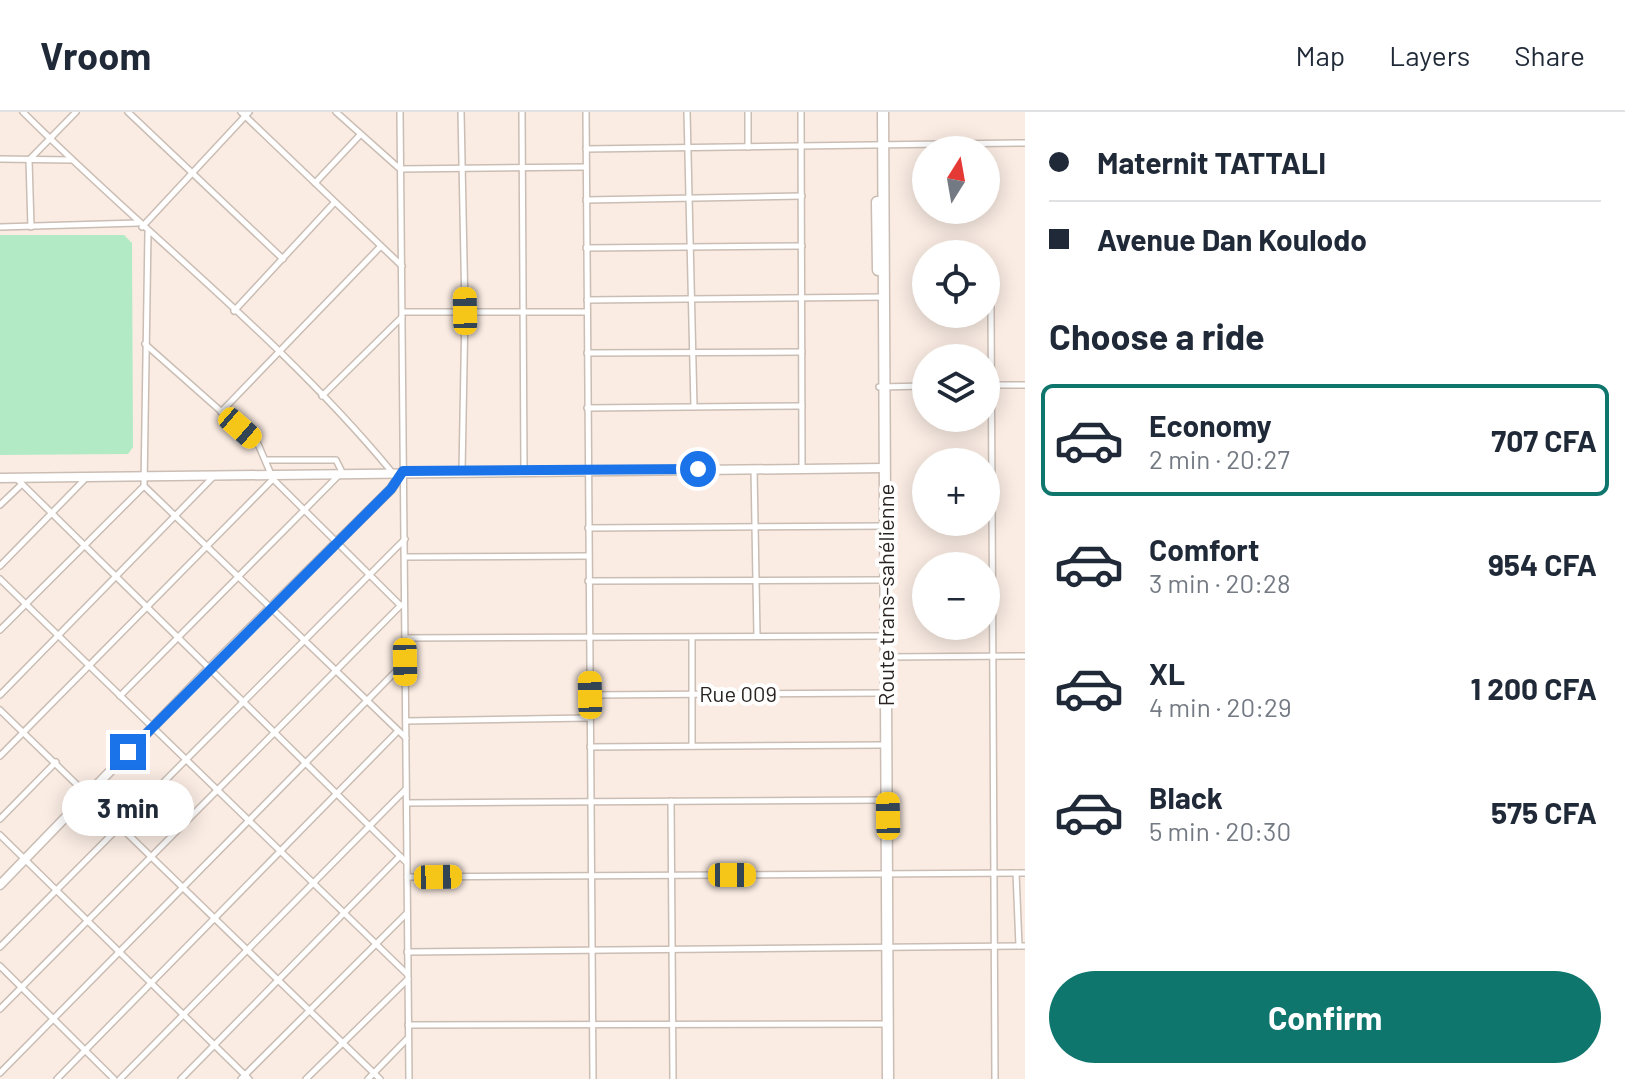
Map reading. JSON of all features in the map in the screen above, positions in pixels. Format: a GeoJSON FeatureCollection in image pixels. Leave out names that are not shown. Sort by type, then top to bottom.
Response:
{"type":"FeatureCollection","features":[{"type":"Feature","properties":{"kind":"highway","name":"Route trans-sahélienne"},"geometry":{"type":"LineString","coordinates":[[877,112],[880,145],[885,657],[882,800],[886,874]]}},
{"type":"Feature","properties":{"kind":"highway","name":"Route trans-sahélienne"},"geometry":{"type":"LineString","coordinates":[[880,145],[883,112]]}},
{"type":"Feature","properties":{"kind":"highway","name":"Route trans-sahélienne"},"geometry":{"type":"LineString","coordinates":[[883,526],[881,636],[885,657]]}},
{"type":"Feature","properties":{"kind":"highway","name":"Route trans-sahélienne"},"geometry":{"type":"LineString","coordinates":[[884,693],[886,1079]]}},
{"type":"Feature","properties":{"kind":"street"},"geometry":{"type":"LineString","coordinates":[[23,112],[140,225],[281,353],[391,471]]}},
{"type":"Feature","properties":{"kind":"street"},"geometry":{"type":"LineString","coordinates":[[31,227],[29,160],[76,112]]}},
{"type":"Feature","properties":{"kind":"street"},"geometry":{"type":"LineString","coordinates":[[128,112],[283,259]]}},
{"type":"Feature","properties":{"kind":"street"},"geometry":{"type":"LineString","coordinates":[[336,112],[400,169],[586,167]]}},
{"type":"Feature","properties":{"kind":"street"},"geometry":{"type":"LineString","coordinates":[[400,112],[409,1079]]}},
{"type":"Feature","properties":{"kind":"street"},"geometry":{"type":"LineString","coordinates":[[461,112],[465,311],[462,471]]}},
{"type":"Feature","properties":{"kind":"street"},"geometry":{"type":"LineString","coordinates":[[522,112],[524,470]]}},
{"type":"Feature","properties":{"kind":"street"},"geometry":{"type":"LineString","coordinates":[[586,112],[593,1079]]}},
{"type":"Feature","properties":{"kind":"street"},"geometry":{"type":"LineString","coordinates":[[687,112],[694,407]]}},
{"type":"Feature","properties":{"kind":"street"},"geometry":{"type":"LineString","coordinates":[[748,112],[748,147]]}},
{"type":"Feature","properties":{"kind":"street"},"geometry":{"type":"LineString","coordinates":[[801,112],[802,468]]}},
{"type":"Feature","properties":{"kind":"street"},"geometry":{"type":"LineString","coordinates":[[0,227],[140,225],[245,113],[402,266]]}},
{"type":"Feature","properties":{"kind":"street"},"geometry":{"type":"LineString","coordinates":[[315,183],[360,135]]}},
{"type":"Feature","properties":{"kind":"street"},"geometry":{"type":"LineString","coordinates":[[586,149],[1025,143]]}},
{"type":"Feature","properties":{"kind":"street"},"geometry":{"type":"LineString","coordinates":[[0,159],[72,160]]}},
{"type":"Feature","properties":{"kind":"street"},"geometry":{"type":"LineString","coordinates":[[586,200],[802,196]]}},
{"type":"Feature","properties":{"kind":"street"},"geometry":{"type":"LineString","coordinates":[[234,311],[334,203]]}},
{"type":"Feature","properties":{"kind":"street"},"geometry":{"type":"LineString","coordinates":[[148,232],[144,481],[236,577],[406,738]]}},
{"type":"Feature","properties":{"kind":"street"},"geometry":{"type":"LineString","coordinates":[[586,248],[802,246]]}},
{"type":"Feature","properties":{"kind":"street"},"geometry":{"type":"LineString","coordinates":[[221,412],[380,247]]}},
{"type":"Feature","properties":{"kind":"street"},"geometry":{"type":"LineString","coordinates":[[587,300],[882,298]]}},
{"type":"Feature","properties":{"kind":"street"},"geometry":{"type":"LineString","coordinates":[[322,396],[403,314],[587,312]]}},
{"type":"Feature","properties":{"kind":"street"},"geometry":{"type":"LineString","coordinates":[[144,343],[258,444],[273,476],[336,543],[403,607]]}},
{"type":"Feature","properties":{"kind":"street"},"geometry":{"type":"LineString","coordinates":[[587,353],[802,352]]}},
{"type":"Feature","properties":{"kind":"street"},"geometry":{"type":"LineString","coordinates":[[1000,385],[1025,385]]}},
{"type":"Feature","properties":{"kind":"street"},"geometry":{"type":"LineString","coordinates":[[882,386],[912,386]]}},
{"type":"Feature","properties":{"kind":"street"},"geometry":{"type":"LineString","coordinates":[[587,408],[802,406]]}},
{"type":"Feature","properties":{"kind":"street"},"geometry":{"type":"LineString","coordinates":[[990,432],[996,873],[995,1079]]}},
{"type":"Feature","properties":{"kind":"street"},"geometry":{"type":"LineString","coordinates":[[267,460],[336,460],[342,472]]}},
{"type":"Feature","properties":{"kind":"street"},"geometry":{"type":"LineString","coordinates":[[0,478],[19,481],[88,476],[144,481],[391,471],[882,468]]}},
{"type":"Feature","properties":{"kind":"street"},"geometry":{"type":"LineString","coordinates":[[754,469],[757,636]]}},
{"type":"Feature","properties":{"kind":"street"},"geometry":{"type":"LineString","coordinates":[[0,885],[209,669],[391,489],[404,471]]}},
{"type":"Feature","properties":{"kind":"street"},"geometry":{"type":"LineString","coordinates":[[120,696],[342,472]]}},
{"type":"Feature","properties":{"kind":"street"},"geometry":{"type":"LineString","coordinates":[[0,566],[88,476]]}},
{"type":"Feature","properties":{"kind":"street"},"geometry":{"type":"LineString","coordinates":[[0,695],[214,476]]}},
{"type":"Feature","properties":{"kind":"street"},"geometry":{"type":"LineString","coordinates":[[0,756],[273,476]]}},
{"type":"Feature","properties":{"kind":"street"},"geometry":{"type":"LineString","coordinates":[[0,505],[19,481]]}},
{"type":"Feature","properties":{"kind":"street"},"geometry":{"type":"LineString","coordinates":[[19,481],[114,578],[407,863]]}},
{"type":"Feature","properties":{"kind":"street"},"geometry":{"type":"LineString","coordinates":[[0,630],[144,481]]}},
{"type":"Feature","properties":{"kind":"street"},"geometry":{"type":"LineString","coordinates":[[588,528],[883,526]]}},
{"type":"Feature","properties":{"kind":"street"},"geometry":{"type":"LineString","coordinates":[[0,947],[405,539]]}},
{"type":"Feature","properties":{"kind":"street"},"geometry":{"type":"LineString","coordinates":[[405,557],[588,556]]}},
{"type":"Feature","properties":{"kind":"street"},"geometry":{"type":"LineString","coordinates":[[0,579],[408,977]]}},
{"type":"Feature","properties":{"kind":"street"},"geometry":{"type":"LineString","coordinates":[[588,581],[881,580]]}},
{"type":"Feature","properties":{"kind":"street"},"geometry":{"type":"LineString","coordinates":[[0,1009],[335,671],[403,607]]}},
{"type":"Feature","properties":{"kind":"street"},"geometry":{"type":"LineString","coordinates":[[405,638],[881,636]]}},
{"type":"Feature","properties":{"kind":"street"},"geometry":{"type":"LineString","coordinates":[[692,638],[692,746]]}},
{"type":"Feature","properties":{"kind":"street"},"geometry":{"type":"LineString","coordinates":[[885,657],[1025,656]]}},
{"type":"Feature","properties":{"kind":"street"},"geometry":{"type":"LineString","coordinates":[[0,1073],[405,662]]}},
{"type":"Feature","properties":{"kind":"street","name":"Rue 009"},"geometry":{"type":"LineString","coordinates":[[590,695],[884,693]]}},
{"type":"Feature","properties":{"kind":"street"},"geometry":{"type":"LineString","coordinates":[[0,710],[122,825],[380,1079]]}},
{"type":"Feature","properties":{"kind":"street"},"geometry":{"type":"LineString","coordinates":[[406,721],[590,718]]}},
{"type":"Feature","properties":{"kind":"street"},"geometry":{"type":"LineString","coordinates":[[57,1079],[398,731]]}},
{"type":"Feature","properties":{"kind":"street"},"geometry":{"type":"LineString","coordinates":[[590,747],[882,745]]}},
{"type":"Feature","properties":{"kind":"street"},"geometry":{"type":"LineString","coordinates":[[0,819],[56,762]]}},
{"type":"Feature","properties":{"kind":"street"},"geometry":{"type":"LineString","coordinates":[[0,966],[117,1079],[406,789]]}},
{"type":"Feature","properties":{"kind":"street"},"geometry":{"type":"LineString","coordinates":[[407,803],[882,800]]}},
{"type":"Feature","properties":{"kind":"street"},"geometry":{"type":"LineString","coordinates":[[671,801],[673,1079]]}},
{"type":"Feature","properties":{"kind":"street"},"geometry":{"type":"LineString","coordinates":[[0,835],[54,891],[183,1013],[245,1078],[309,1009],[407,913]]}},
{"type":"Feature","properties":{"kind":"street"},"geometry":{"type":"LineString","coordinates":[[181,1079],[400,856]]}},
{"type":"Feature","properties":{"kind":"street"},"geometry":{"type":"LineString","coordinates":[[407,952],[1022,946],[1016,873]]}},
{"type":"Feature","properties":{"kind":"street"},"geometry":{"type":"LineString","coordinates":[[407,877],[1025,873]]}},
{"type":"Feature","properties":{"kind":"street"},"geometry":{"type":"LineString","coordinates":[[306,1079],[408,977]]}},
{"type":"Feature","properties":{"kind":"street"},"geometry":{"type":"LineString","coordinates":[[408,1025],[886,1024]]}},
{"type":"Feature","properties":{"kind":"street"},"geometry":{"type":"LineString","coordinates":[[368,1079],[408,1038]]}},
{"type":"Feature","properties":{"kind":"green space"},"geometry":{"type":"Polygon","coordinates":[[[0,235],[124,235],[132,243],[133,447],[128,454],[0,455],[0,235]]]}},
{"type":"Feature","properties":{"kind":"route"},"geometry":{"type":"LineString","coordinates":[[128,752],[394,487],[403,471],[698,469]]}}]}
